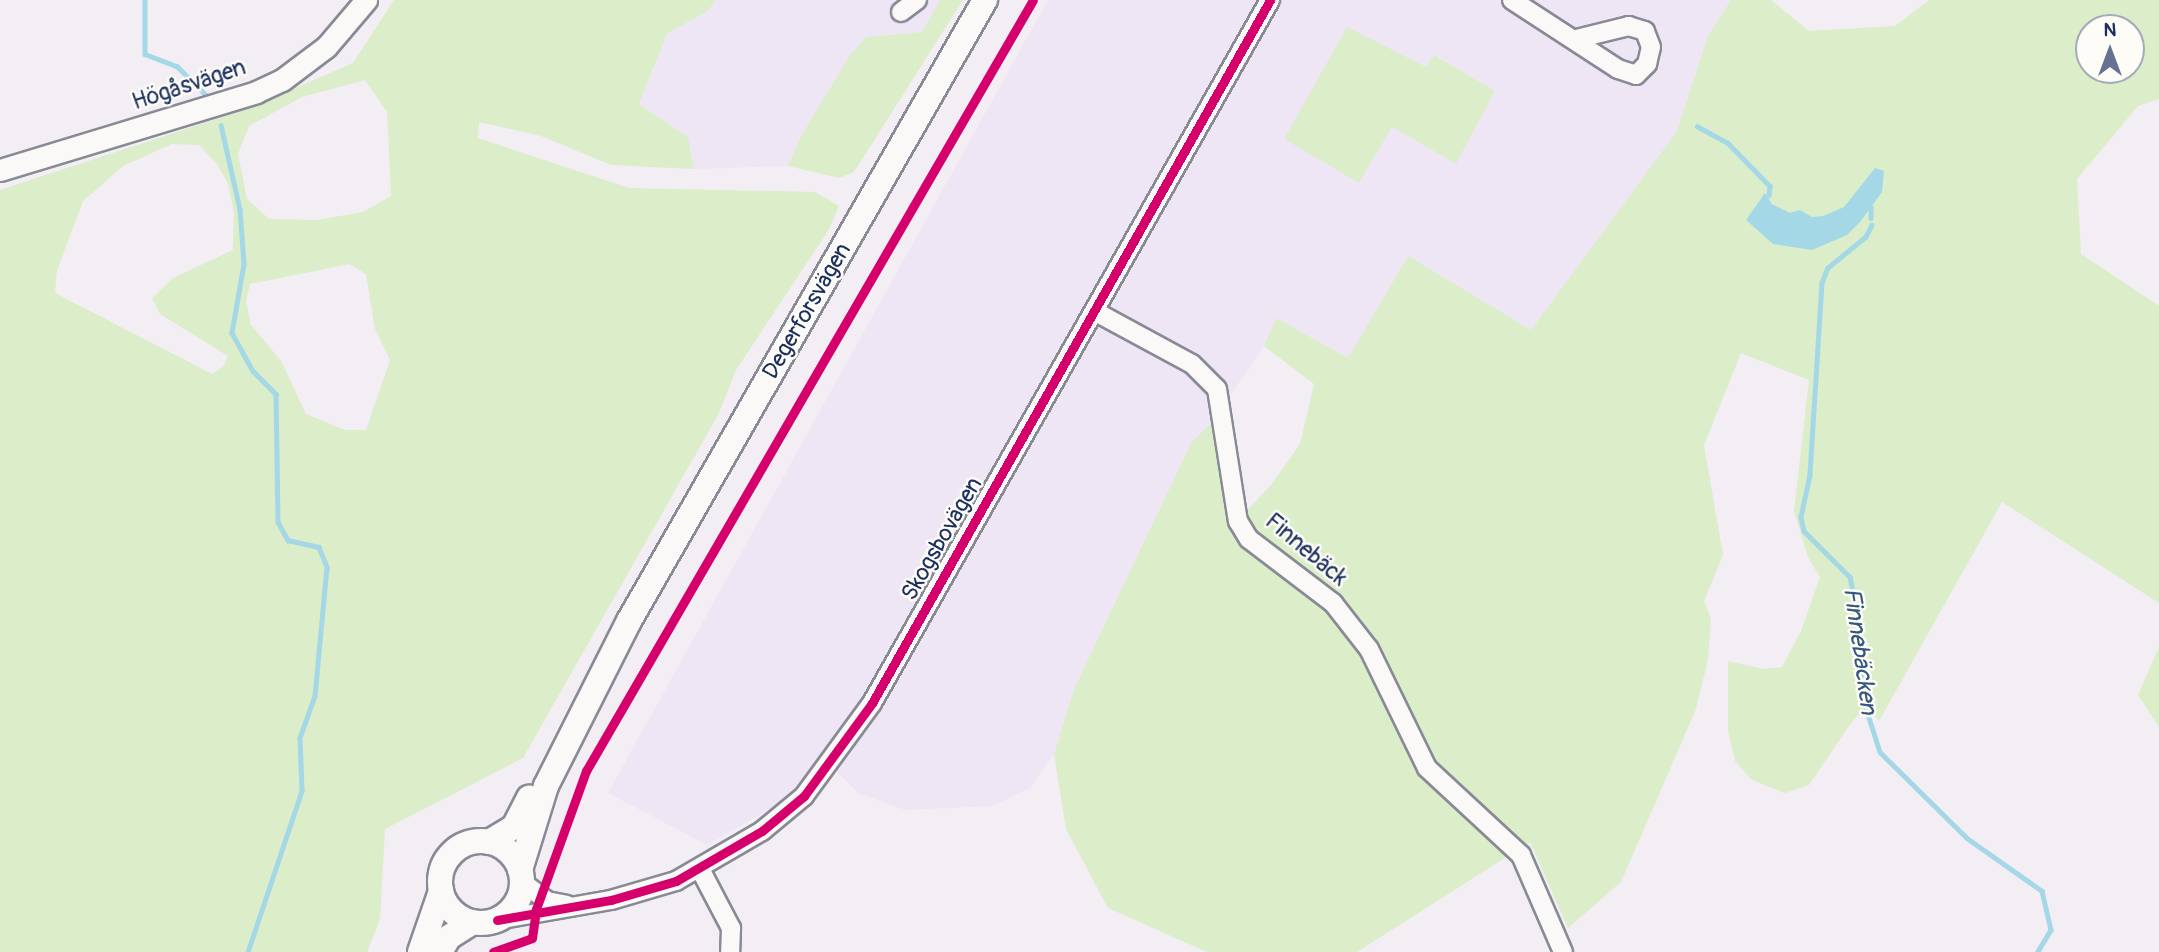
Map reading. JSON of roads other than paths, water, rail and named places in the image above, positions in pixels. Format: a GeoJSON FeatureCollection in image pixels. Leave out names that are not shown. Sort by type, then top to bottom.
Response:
{"type":"FeatureCollection","features":[{"type":"Feature","properties":{"kind":"main road","name":"Degerforsvägen"},"geometry":{"type":"LineString","coordinates":[[489,842],[514,827],[521,816],[569,715],[629,621],[985,0]]}},
{"type":"Feature","properties":{"kind":"main road","name":"Degerforsvägen"},"geometry":{"type":"LineString","coordinates":[[521,876],[546,786],[629,621]]}},
{"type":"Feature","properties":{"kind":"main road"},"geometry":{"type":"LineString","coordinates":[[420,952],[441,891],[443,867],[452,853],[473,842],[489,842],[510,853],[521,876],[515,905],[449,937],[440,952]]}},
{"type":"Feature","properties":{"kind":"main road"},"geometry":{"type":"LineString","coordinates":[[441,891],[452,911],[485,921]]}},
{"type":"Feature","properties":{"kind":"street","name":"Högåsvägen"},"geometry":{"type":"LineString","coordinates":[[0,170],[256,92],[282,80],[326,47],[366,0]]}},
{"type":"Feature","properties":{"kind":"street"},"geometry":{"type":"LineString","coordinates":[[901,12],[917,0]]}},
{"type":"Feature","properties":{"kind":"street","name":"Skogsbovägen"},"geometry":{"type":"LineString","coordinates":[[485,921],[585,905],[676,881],[762,831],[804,796],[847,742],[1270,0]]}},
{"type":"Feature","properties":{"kind":"street"},"geometry":{"type":"LineString","coordinates":[[1512,0],[1576,39]]}},
{"type":"Feature","properties":{"kind":"street","name":"Finnebäck"},"geometry":{"type":"LineString","coordinates":[[1094,310],[1192,364],[1217,389],[1238,521],[1249,538],[1333,603],[1369,649],[1427,768],[1521,855],[1563,952]]}},
{"type":"Feature","properties":{"kind":"street"},"geometry":{"type":"LineString","coordinates":[[700,869],[730,928],[730,952]]}},
{"type":"Feature","properties":{"kind":"street","name":"Skogsbovägen"},"geometry":{"type":"LineString","coordinates":[[521,876],[547,901],[585,905]]}},
{"type":"Feature","properties":{"kind":"water"},"geometry":{"type":"Polygon","coordinates":[[[1875,168],[1884,171],[1882,192],[1860,222],[1847,235],[1812,250],[1773,244],[1746,220],[1765,193],[1772,204],[1790,213],[1800,210],[1812,217],[1823,216],[1844,207],[1875,168]]]}},
{"type":"Feature","properties":{"kind":"waterway"},"geometry":{"type":"LineString","coordinates":[[145,0],[145,54],[177,66],[206,95]]}},
{"type":"Feature","properties":{"kind":"waterway"},"geometry":{"type":"LineString","coordinates":[[221,125],[240,209],[244,264],[232,333],[253,371],[276,394],[278,522],[288,540],[319,547],[327,567],[315,696],[300,738],[302,791],[248,952]]}},
{"type":"Feature","properties":{"kind":"waterway"},"geometry":{"type":"LineString","coordinates":[[1697,126],[1728,143],[1770,186],[1769,195]]}},
{"type":"Feature","properties":{"kind":"waterway","name":"Finnebäcken"},"geometry":{"type":"LineString","coordinates":[[1871,207],[1871,218]]}},
{"type":"Feature","properties":{"kind":"waterway","name":"Finnebäcken"},"geometry":{"type":"LineString","coordinates":[[1872,225],[1866,237],[1828,268],[1822,283],[1810,475],[1801,517],[1804,531],[1850,577],[1859,621],[1864,702],[1880,752],[1967,838],[2042,891],[2051,930],[2038,952]]}}]}
